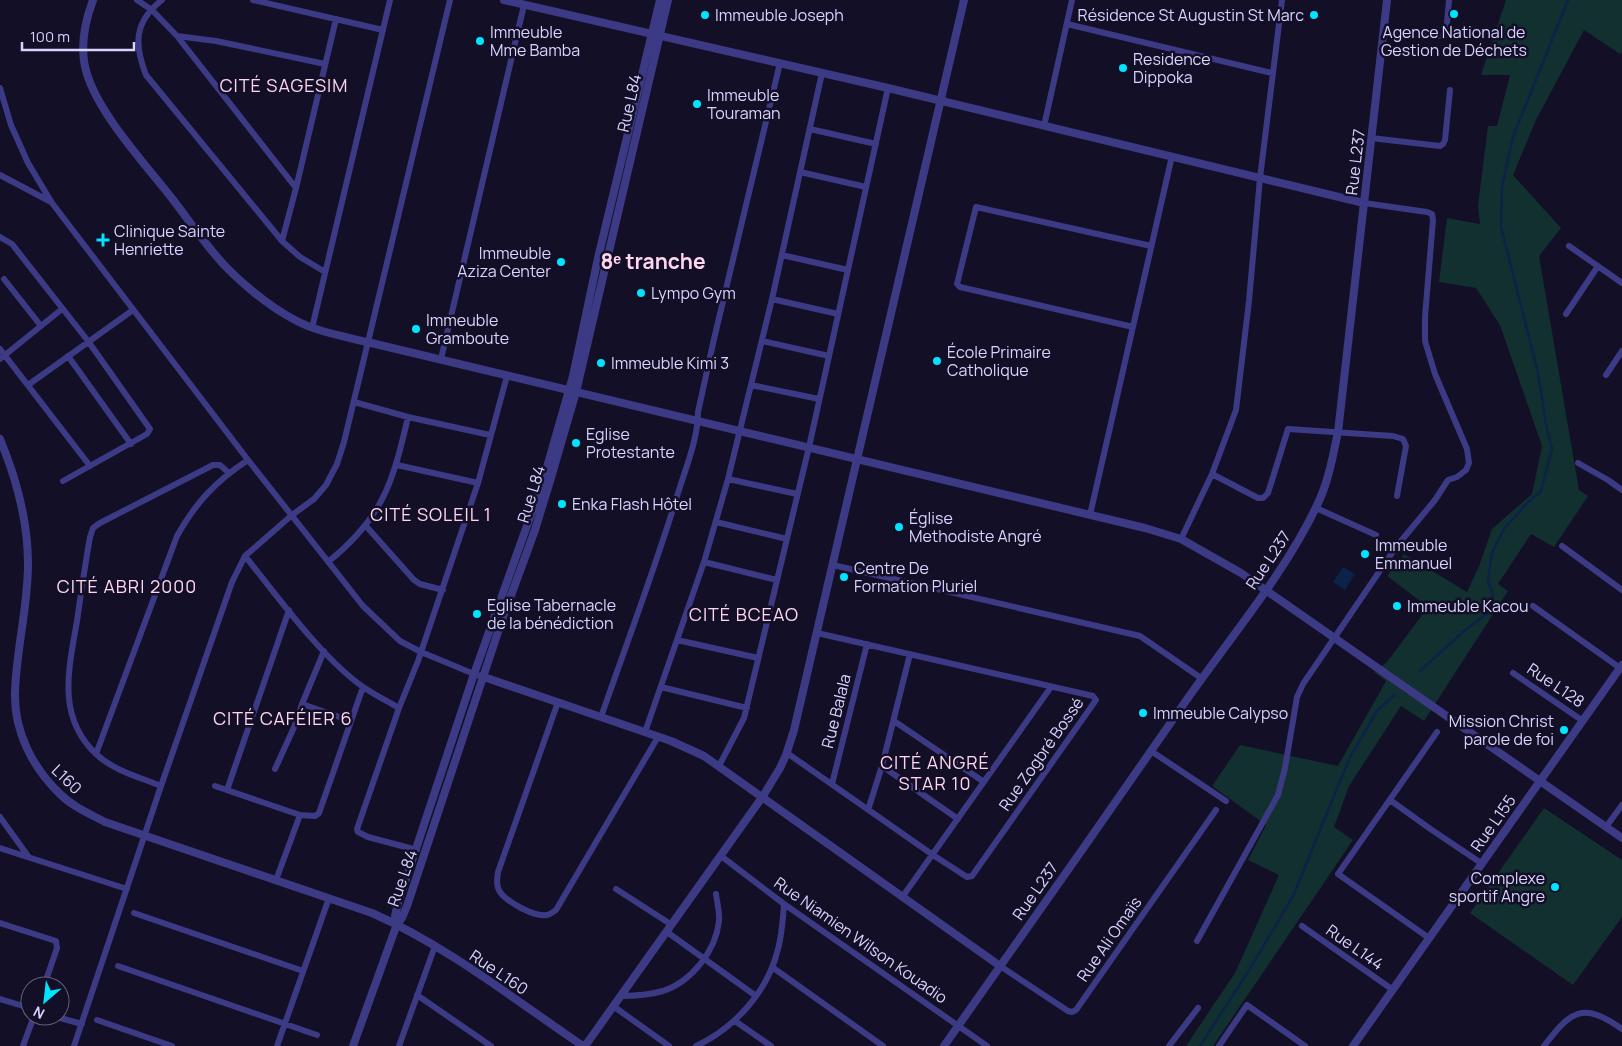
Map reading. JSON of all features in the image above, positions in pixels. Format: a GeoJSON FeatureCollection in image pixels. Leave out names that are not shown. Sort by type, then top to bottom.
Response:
{"type":"FeatureCollection","features":[{"type":"Feature","properties":{"kind":"street"},"geometry":{"type":"LineString","coordinates":[[92,0],[86,17],[83,35],[83,56],[87,74],[106,112],[225,266],[246,286],[295,320],[312,328],[367,342],[1144,528],[1181,539],[1234,569],[1266,590],[1622,838]]}},
{"type":"Feature","properties":{"kind":"street"},"geometry":{"type":"LineString","coordinates":[[137,0],[152,10],[177,36],[296,188]]}},
{"type":"Feature","properties":{"kind":"street"},"geometry":{"type":"LineString","coordinates":[[162,0],[152,10],[140,29],[138,53],[146,75],[282,241],[300,256],[325,272]]}},
{"type":"Feature","properties":{"kind":"street"},"geometry":{"type":"LineString","coordinates":[[253,0],[383,30]]}},
{"type":"Feature","properties":{"kind":"street"},"geometry":{"type":"LineString","coordinates":[[312,328],[390,0]]}},
{"type":"Feature","properties":{"kind":"street"},"geometry":{"type":"LineString","coordinates":[[74,1046],[232,582],[246,556],[292,515],[314,499],[326,485],[337,464],[354,402],[450,0]]}},
{"type":"Feature","properties":{"kind":"street"},"geometry":{"type":"LineString","coordinates":[[504,0],[941,100],[1364,203],[1432,214],[1425,341],[1435,374],[1470,459],[1466,470],[1457,477],[1448,480],[1435,500],[1396,547],[1303,684],[1297,697],[1285,768],[1278,795],[1196,941]]}},
{"type":"Feature","properties":{"kind":"street","name":"Rue L84"},"geometry":{"type":"LineString","coordinates":[[397,924],[407,906],[502,620],[541,511],[572,391],[655,35],[660,0]]}},
{"type":"Feature","properties":{"kind":"street","name":"Rue L84"},"geometry":{"type":"LineString","coordinates":[[655,35],[668,0]]}},
{"type":"Feature","properties":{"kind":"street"},"geometry":{"type":"LineString","coordinates":[[584,1046],[763,796],[787,753],[858,459],[964,0]]}},
{"type":"Feature","properties":{"kind":"street"},"geometry":{"type":"LineString","coordinates":[[1044,126],[1072,0]]}},
{"type":"Feature","properties":{"kind":"street"},"geometry":{"type":"LineString","coordinates":[[1181,539],[1212,474],[1236,410],[1249,300],[1260,178],[1282,0]]}},
{"type":"Feature","properties":{"kind":"street","name":"Rue L237"},"geometry":{"type":"LineString","coordinates":[[944,1046],[1201,678],[1266,590],[1306,528],[1316,508],[1330,473],[1338,432],[1387,0]]}},
{"type":"Feature","properties":{"kind":"street"},"geometry":{"type":"LineString","coordinates":[[1383,32],[1444,36],[1446,34],[1449,0]]}},
{"type":"Feature","properties":{"kind":"street"},"geometry":{"type":"LineString","coordinates":[[441,359],[524,5]]}},
{"type":"Feature","properties":{"kind":"street"},"geometry":{"type":"LineString","coordinates":[[282,241],[336,20]]}},
{"type":"Feature","properties":{"kind":"street"},"geometry":{"type":"LineString","coordinates":[[1067,24],[1272,73]]}},
{"type":"Feature","properties":{"kind":"street"},"geometry":{"type":"LineString","coordinates":[[177,36],[216,41],[325,64]]}},
{"type":"Feature","properties":{"kind":"street"},"geometry":{"type":"LineString","coordinates":[[601,717],[657,561],[686,469],[698,422],[698,412],[714,339],[780,63]]}},
{"type":"Feature","properties":{"kind":"street"},"geometry":{"type":"LineString","coordinates":[[645,732],[704,562],[728,480],[772,299],[822,73]]}},
{"type":"Feature","properties":{"kind":"street"},"geometry":{"type":"LineString","coordinates":[[0,88],[11,126],[28,163],[52,203],[328,562],[364,606],[389,632],[400,641],[421,652],[474,674],[645,732],[684,746],[704,756],[763,796],[1000,966]]}},
{"type":"Feature","properties":{"kind":"street"},"geometry":{"type":"LineString","coordinates":[[719,766],[744,718],[747,708],[809,448],[888,88]]}},
{"type":"Feature","properties":{"kind":"street"},"geometry":{"type":"LineString","coordinates":[[1371,138],[1440,146],[1444,140],[1450,90]]}},
{"type":"Feature","properties":{"kind":"street"},"geometry":{"type":"LineString","coordinates":[[810,129],[876,144]]}},
{"type":"Feature","properties":{"kind":"street"},"geometry":{"type":"LineString","coordinates":[[1090,515],[1172,156]]}},
{"type":"Feature","properties":{"kind":"street"},"geometry":{"type":"LineString","coordinates":[[800,172],[866,187]]}},
{"type":"Feature","properties":{"kind":"street"},"geometry":{"type":"LineString","coordinates":[[0,175],[52,203]]}},
{"type":"Feature","properties":{"kind":"street"},"geometry":{"type":"LineString","coordinates":[[1133,327],[960,287],[957,284],[976,207],[1151,246]]}},
{"type":"Feature","properties":{"kind":"street"},"geometry":{"type":"LineString","coordinates":[[0,238],[12,244],[88,341],[149,426],[150,432],[147,434],[63,481]]}},
{"type":"Feature","properties":{"kind":"street"},"geometry":{"type":"LineString","coordinates":[[1568,246],[1621,279]]}},
{"type":"Feature","properties":{"kind":"street"},"geometry":{"type":"LineString","coordinates":[[782,255],[848,270]]}},
{"type":"Feature","properties":{"kind":"street"},"geometry":{"type":"LineString","coordinates":[[1566,314],[1598,266]]}},
{"type":"Feature","properties":{"kind":"street"},"geometry":{"type":"LineString","coordinates":[[4,278],[41,326]]}},
{"type":"Feature","properties":{"kind":"street"},"geometry":{"type":"LineString","coordinates":[[772,299],[838,314]]}},
{"type":"Feature","properties":{"kind":"street"},"geometry":{"type":"LineString","coordinates":[[3,357],[62,309]]}},
{"type":"Feature","properties":{"kind":"street"},"geometry":{"type":"LineString","coordinates":[[28,385],[133,310]]}},
{"type":"Feature","properties":{"kind":"street"},"geometry":{"type":"LineString","coordinates":[[762,341],[829,356]]}},
{"type":"Feature","properties":{"kind":"street"},"geometry":{"type":"LineString","coordinates":[[0,349],[3,357],[28,385],[90,466]]}},
{"type":"Feature","properties":{"kind":"street"},"geometry":{"type":"LineString","coordinates":[[1606,375],[1622,351]]}},
{"type":"Feature","properties":{"kind":"street"},"geometry":{"type":"LineString","coordinates":[[68,356],[131,444]]}},
{"type":"Feature","properties":{"kind":"street"},"geometry":{"type":"LineString","coordinates":[[417,850],[368,837],[358,832],[357,829],[443,590],[478,483],[506,376]]}},
{"type":"Feature","properties":{"kind":"street"},"geometry":{"type":"LineString","coordinates":[[751,385],[819,399]]}},
{"type":"Feature","properties":{"kind":"street","name":"Rue L84"},"geometry":{"type":"LineString","coordinates":[[397,924],[395,916],[474,674],[536,504],[572,391]]}},
{"type":"Feature","properties":{"kind":"street"},"geometry":{"type":"LineString","coordinates":[[354,402],[408,417],[490,435]]}},
{"type":"Feature","properties":{"kind":"street"},"geometry":{"type":"LineString","coordinates":[[328,562],[366,526],[387,492],[397,465],[408,417]]}},
{"type":"Feature","properties":{"kind":"street"},"geometry":{"type":"LineString","coordinates":[[1212,474],[1258,498],[1263,498],[1268,493],[1288,429],[1394,436],[1403,439],[1406,446],[1397,496]]}},
{"type":"Feature","properties":{"kind":"street","name":"L160"},"geometry":{"type":"LineString","coordinates":[[0,439],[21,497],[27,536],[28,566],[15,695],[16,715],[25,746],[40,772],[61,795],[80,809],[105,822],[372,913],[397,924]]}},
{"type":"Feature","properties":{"kind":"street"},"geometry":{"type":"LineString","coordinates":[[96,754],[175,541],[198,503],[229,473],[248,460]]}},
{"type":"Feature","properties":{"kind":"street"},"geometry":{"type":"LineString","coordinates":[[161,786],[124,772],[96,754],[80,733],[73,719],[68,688],[87,556],[93,528],[216,463],[229,473]]}},
{"type":"Feature","properties":{"kind":"street"},"geometry":{"type":"LineString","coordinates":[[1578,464],[1622,490]]}},
{"type":"Feature","properties":{"kind":"street"},"geometry":{"type":"LineString","coordinates":[[397,465],[478,483]]}},
{"type":"Feature","properties":{"kind":"street"},"geometry":{"type":"LineString","coordinates":[[728,480],[798,494]]}},
{"type":"Feature","properties":{"kind":"street"},"geometry":{"type":"LineString","coordinates":[[1316,508],[1376,535]]}},
{"type":"Feature","properties":{"kind":"street"},"geometry":{"type":"LineString","coordinates":[[716,522],[787,539]]}},
{"type":"Feature","properties":{"kind":"street"},"geometry":{"type":"LineString","coordinates":[[366,526],[414,580],[420,584],[443,590]]}},
{"type":"Feature","properties":{"kind":"street"},"geometry":{"type":"LineString","coordinates":[[1562,546],[1622,590]]}},
{"type":"Feature","properties":{"kind":"street"},"geometry":{"type":"LineString","coordinates":[[246,556],[324,651],[363,687],[400,708]]}},
{"type":"Feature","properties":{"kind":"street"},"geometry":{"type":"LineString","coordinates":[[704,562],[777,580]]}},
{"type":"Feature","properties":{"kind":"street"},"geometry":{"type":"LineString","coordinates":[[833,565],[1140,636],[1201,678]]}},
{"type":"Feature","properties":{"kind":"street"},"geometry":{"type":"LineString","coordinates":[[1532,606],[1621,667]]}},
{"type":"Feature","properties":{"kind":"street"},"geometry":{"type":"LineString","coordinates":[[227,790],[289,610]]}},
{"type":"Feature","properties":{"kind":"street","name":"Rue Zogbré Bossé"},"geometry":{"type":"LineString","coordinates":[[787,753],[967,877],[972,876],[1096,700],[1093,696],[817,633]]}},
{"type":"Feature","properties":{"kind":"street"},"geometry":{"type":"LineString","coordinates":[[677,640],[758,658]]}},
{"type":"Feature","properties":{"kind":"street","name":"Rue Balala"},"geometry":{"type":"LineString","coordinates":[[832,784],[867,644]]}},
{"type":"Feature","properties":{"kind":"street"},"geometry":{"type":"LineString","coordinates":[[275,769],[295,725],[324,651]]}},
{"type":"Feature","properties":{"kind":"street"},"geometry":{"type":"LineString","coordinates":[[868,810],[882,766],[910,654]]}},
{"type":"Feature","properties":{"kind":"street","name":"Rue L155"},"geometry":{"type":"LineString","coordinates":[[1353,1046],[1539,780],[1584,721],[1621,667]]}},
{"type":"Feature","properties":{"kind":"street","name":"Rue L128"},"geometry":{"type":"LineString","coordinates":[[1514,673],[1584,721]]}},
{"type":"Feature","properties":{"kind":"street"},"geometry":{"type":"LineString","coordinates":[[215,786],[300,815],[315,816],[319,813],[363,687]]}},
{"type":"Feature","properties":{"kind":"street"},"geometry":{"type":"LineString","coordinates":[[661,687],[747,708]]}},
{"type":"Feature","properties":{"kind":"street"},"geometry":{"type":"LineString","coordinates":[[903,896],[1050,687]]}},
{"type":"Feature","properties":{"kind":"street"},"geometry":{"type":"LineString","coordinates":[[558,702],[498,872],[497,883],[500,892],[509,900],[536,915],[550,914],[556,910],[658,737]]}},
{"type":"Feature","properties":{"kind":"street"},"geometry":{"type":"LineString","coordinates":[[302,704],[351,721]]}},
{"type":"Feature","properties":{"kind":"street"},"geometry":{"type":"LineString","coordinates":[[894,721],[984,782]]}},
{"type":"Feature","properties":{"kind":"street"},"geometry":{"type":"LineString","coordinates":[[1429,938],[1338,874],[1437,732]]}},
{"type":"Feature","properties":{"kind":"street"},"geometry":{"type":"LineString","coordinates":[[1151,751],[1226,801]]}},
{"type":"Feature","properties":{"kind":"street"},"geometry":{"type":"LineString","coordinates":[[882,766],[958,819]]}},
{"type":"Feature","properties":{"kind":"street"},"geometry":{"type":"LineString","coordinates":[[1390,800],[1481,863]]}},
{"type":"Feature","properties":{"kind":"street"},"geometry":{"type":"LineString","coordinates":[[1606,827],[1622,805]]}},
{"type":"Feature","properties":{"kind":"street","name":"Rue Ali Omaïs"},"geometry":{"type":"LineString","coordinates":[[1000,966],[1068,1011],[1076,1010],[1216,810]]}},
{"type":"Feature","properties":{"kind":"street"},"geometry":{"type":"LineString","coordinates":[[276,880],[300,815]]}},
{"type":"Feature","properties":{"kind":"street"},"geometry":{"type":"LineString","coordinates":[[0,816],[28,856]]}},
{"type":"Feature","properties":{"kind":"street"},"geometry":{"type":"LineString","coordinates":[[0,848],[127,889]]}},
{"type":"Feature","properties":{"kind":"street","name":"Rue Niamien Wilson Kouadio"},"geometry":{"type":"LineString","coordinates":[[721,856],[784,904],[987,1046]]}},
{"type":"Feature","properties":{"kind":"street"},"geometry":{"type":"LineString","coordinates":[[616,889],[672,925]]}},
{"type":"Feature","properties":{"kind":"street"},"geometry":{"type":"LineString","coordinates":[[621,996],[644,995],[671,988],[684,980],[704,960],[711,948],[719,920],[716,894]]}},
{"type":"Feature","properties":{"kind":"street"},"geometry":{"type":"LineString","coordinates":[[277,1046],[329,898]]}},
{"type":"Feature","properties":{"kind":"street"},"geometry":{"type":"LineString","coordinates":[[696,1046],[716,1035],[735,1021],[756,996],[778,952],[782,934],[784,904]]}},
{"type":"Feature","properties":{"kind":"street"},"geometry":{"type":"LineString","coordinates":[[134,913],[303,971]]}},
{"type":"Feature","properties":{"kind":"street"},"geometry":{"type":"LineString","coordinates":[[0,923],[56,941],[57,948],[47,976]]}},
{"type":"Feature","properties":{"kind":"street"},"geometry":{"type":"LineString","coordinates":[[353,1046],[397,924]]}},
{"type":"Feature","properties":{"kind":"street","name":"Rue L160"},"geometry":{"type":"LineString","coordinates":[[397,924],[435,946],[584,1046]]}},
{"type":"Feature","properties":{"kind":"street","name":"Rue L144"},"geometry":{"type":"LineString","coordinates":[[1302,926],[1393,990]]}},
{"type":"Feature","properties":{"kind":"street"},"geometry":{"type":"LineString","coordinates":[[666,932],[756,996]]}},
{"type":"Feature","properties":{"kind":"street"},"geometry":{"type":"LineString","coordinates":[[399,1046],[435,946]]}},
{"type":"Feature","properties":{"kind":"street"},"geometry":{"type":"LineString","coordinates":[[118,966],[317,1035]]}},
{"type":"Feature","properties":{"kind":"street"},"geometry":{"type":"LineString","coordinates":[[772,967],[883,1046]]}},
{"type":"Feature","properties":{"kind":"street"},"geometry":{"type":"LineString","coordinates":[[417,995],[491,1046]]}},
{"type":"Feature","properties":{"kind":"street"},"geometry":{"type":"LineString","coordinates":[[0,999],[20,1005]]}},
{"type":"Feature","properties":{"kind":"street"},"geometry":{"type":"LineString","coordinates":[[1220,1046],[1247,1005],[1305,1046]]}},
{"type":"Feature","properties":{"kind":"street"},"geometry":{"type":"LineString","coordinates":[[613,1006],[669,1046]]}},
{"type":"Feature","properties":{"kind":"street"},"geometry":{"type":"LineString","coordinates":[[1169,1046],[1198,1008]]}},
{"type":"Feature","properties":{"kind":"street"},"geometry":{"type":"LineString","coordinates":[[1544,1046],[1567,1018],[1580,1013],[1591,1013],[1606,1018],[1622,1030]]}},
{"type":"Feature","properties":{"kind":"street"},"geometry":{"type":"LineString","coordinates":[[97,1020],[172,1046]]}},
{"type":"Feature","properties":{"kind":"street"},"geometry":{"type":"LineString","coordinates":[[70,1021],[82,1024]]}},
{"type":"Feature","properties":{"kind":"street"},"geometry":{"type":"LineString","coordinates":[[735,1021],[771,1046]]}},
{"type":"Feature","properties":{"kind":"street"},"geometry":{"type":"LineString","coordinates":[[23,1046],[30,1026]]}},
{"type":"Feature","properties":{"kind":"green space"},"geometry":{"type":"Polygon","coordinates":[[[1506,0],[1622,0],[1622,52],[1620,54],[1584,30],[1536,120],[1513,175],[1561,228],[1539,256],[1579,490],[1588,496],[1554,547],[1531,534],[1498,584],[1508,591],[1424,721],[1401,706],[1349,786],[1334,827],[1353,840],[1213,1046],[1186,1046],[1235,973],[1279,875],[1248,860],[1266,825],[1212,786],[1240,745],[1338,766],[1386,681],[1374,672],[1387,662],[1428,607],[1387,576],[1404,554],[1467,592],[1479,566],[1492,529],[1532,494],[1542,446],[1500,325],[1476,288],[1439,282],[1447,218],[1480,224],[1478,205],[1488,126],[1497,126],[1510,75],[1481,75],[1506,0]]]}},
{"type":"Feature","properties":{"kind":"green space","name":"Complexe sportif Angre"},"geometry":{"type":"Polygon","coordinates":[[[1544,808],[1622,860],[1622,917],[1573,985],[1470,913],[1544,808]]]}},
{"type":"Feature","properties":{"kind":"water"},"geometry":{"type":"Polygon","coordinates":[[[1343,567],[1355,574],[1345,590],[1333,582],[1343,567]]]}},
{"type":"Feature","properties":{"kind":"waterway"},"geometry":{"type":"LineString","coordinates":[[1420,671],[1465,630],[1487,614],[1493,595],[1488,580],[1492,553],[1504,529],[1528,502],[1541,491],[1552,449],[1538,373],[1501,227],[1502,187],[1513,137],[1568,0]]}},
{"type":"Feature","properties":{"kind":"waterway"},"geometry":{"type":"LineString","coordinates":[[1200,1046],[1248,972],[1293,896],[1350,757],[1377,711],[1394,695]]}},
{"type":"Feature","properties":{"kind":"place","name":"Agence National de Gestion de Déchets"},"geometry":{"type":"Point","coordinates":[1454,14]}},
{"type":"Feature","properties":{"kind":"place","name":"Immeuble Joseph"},"geometry":{"type":"Point","coordinates":[705,15]}},
{"type":"Feature","properties":{"kind":"place","name":"Résidence St Augustin St Marc"},"geometry":{"type":"Point","coordinates":[1314,15]}},
{"type":"Feature","properties":{"kind":"place","name":"Immeuble Mme Bamba"},"geometry":{"type":"Point","coordinates":[480,41]}},
{"type":"Feature","properties":{"kind":"place","name":"Residence Dippoka"},"geometry":{"type":"Point","coordinates":[1123,68]}},
{"type":"Feature","properties":{"kind":"place","name":"Immeuble Touraman"},"geometry":{"type":"Point","coordinates":[697,104]}},
{"type":"Feature","properties":{"kind":"place","name":"Clinique Sainte Henriette"},"geometry":{"type":"Point","coordinates":[103,240]}},
{"type":"Feature","properties":{"kind":"place","name":"Immeuble Aziza Center"},"geometry":{"type":"Point","coordinates":[561,262]}},
{"type":"Feature","properties":{"kind":"place","name":"Lympo Gym"},"geometry":{"type":"Point","coordinates":[641,293]}},
{"type":"Feature","properties":{"kind":"place","name":"Immeuble Gramboute"},"geometry":{"type":"Point","coordinates":[416,329]}},
{"type":"Feature","properties":{"kind":"place","name":"École Primaire Catholique"},"geometry":{"type":"Point","coordinates":[937,361]}},
{"type":"Feature","properties":{"kind":"place","name":"Immeuble Kimi 3"},"geometry":{"type":"Point","coordinates":[601,363]}},
{"type":"Feature","properties":{"kind":"place","name":"Eglise Protestante"},"geometry":{"type":"Point","coordinates":[576,443]}},
{"type":"Feature","properties":{"kind":"place","name":"Enka Flash Hôtel"},"geometry":{"type":"Point","coordinates":[562,504]}},
{"type":"Feature","properties":{"kind":"place","name":"Église Methodiste Angré"},"geometry":{"type":"Point","coordinates":[899,527]}},
{"type":"Feature","properties":{"kind":"place","name":"Immeuble Emmanuel"},"geometry":{"type":"Point","coordinates":[1365,554]}},
{"type":"Feature","properties":{"kind":"place","name":"Centre De Formation Pluriel"},"geometry":{"type":"Point","coordinates":[844,577]}},
{"type":"Feature","properties":{"kind":"place","name":"Immeuble Kacou"},"geometry":{"type":"Point","coordinates":[1397,606]}},
{"type":"Feature","properties":{"kind":"place","name":"Eglise Tabernacle de la bénédiction"},"geometry":{"type":"Point","coordinates":[477,614]}},
{"type":"Feature","properties":{"kind":"place","name":"Immeuble Calypso"},"geometry":{"type":"Point","coordinates":[1143,713]}},
{"type":"Feature","properties":{"kind":"place","name":"Mission Christ parole de foi"},"geometry":{"type":"Point","coordinates":[1564,730]}},
{"type":"Feature","properties":{"kind":"place","name":"Complexe sportif Angre"},"geometry":{"type":"Point","coordinates":[1555,887]}},
{"type":"Feature","properties":{"kind":"district","name":"CITÉ SAGESIM"},"geometry":{"type":"Point","coordinates":[284,85]}},
{"type":"Feature","properties":{"kind":"district","name":"8ᵉ tranche"},"geometry":{"type":"Point","coordinates":[653,261]}},
{"type":"Feature","properties":{"kind":"district","name":"CITÉ SOLEIL 1"},"geometry":{"type":"Point","coordinates":[431,514]}},
{"type":"Feature","properties":{"kind":"district","name":"CITÉ ABRI 2000"},"geometry":{"type":"Point","coordinates":[127,586]}},
{"type":"Feature","properties":{"kind":"district","name":"CITÉ BCEAO"},"geometry":{"type":"Point","coordinates":[744,614]}},
{"type":"Feature","properties":{"kind":"district","name":"CITÉ CAFÉIER 6"},"geometry":{"type":"Point","coordinates":[283,718]}},
{"type":"Feature","properties":{"kind":"district","name":"CITÉ ANGRÉ STAR 10"},"geometry":{"type":"Point","coordinates":[935,772]}}]}
